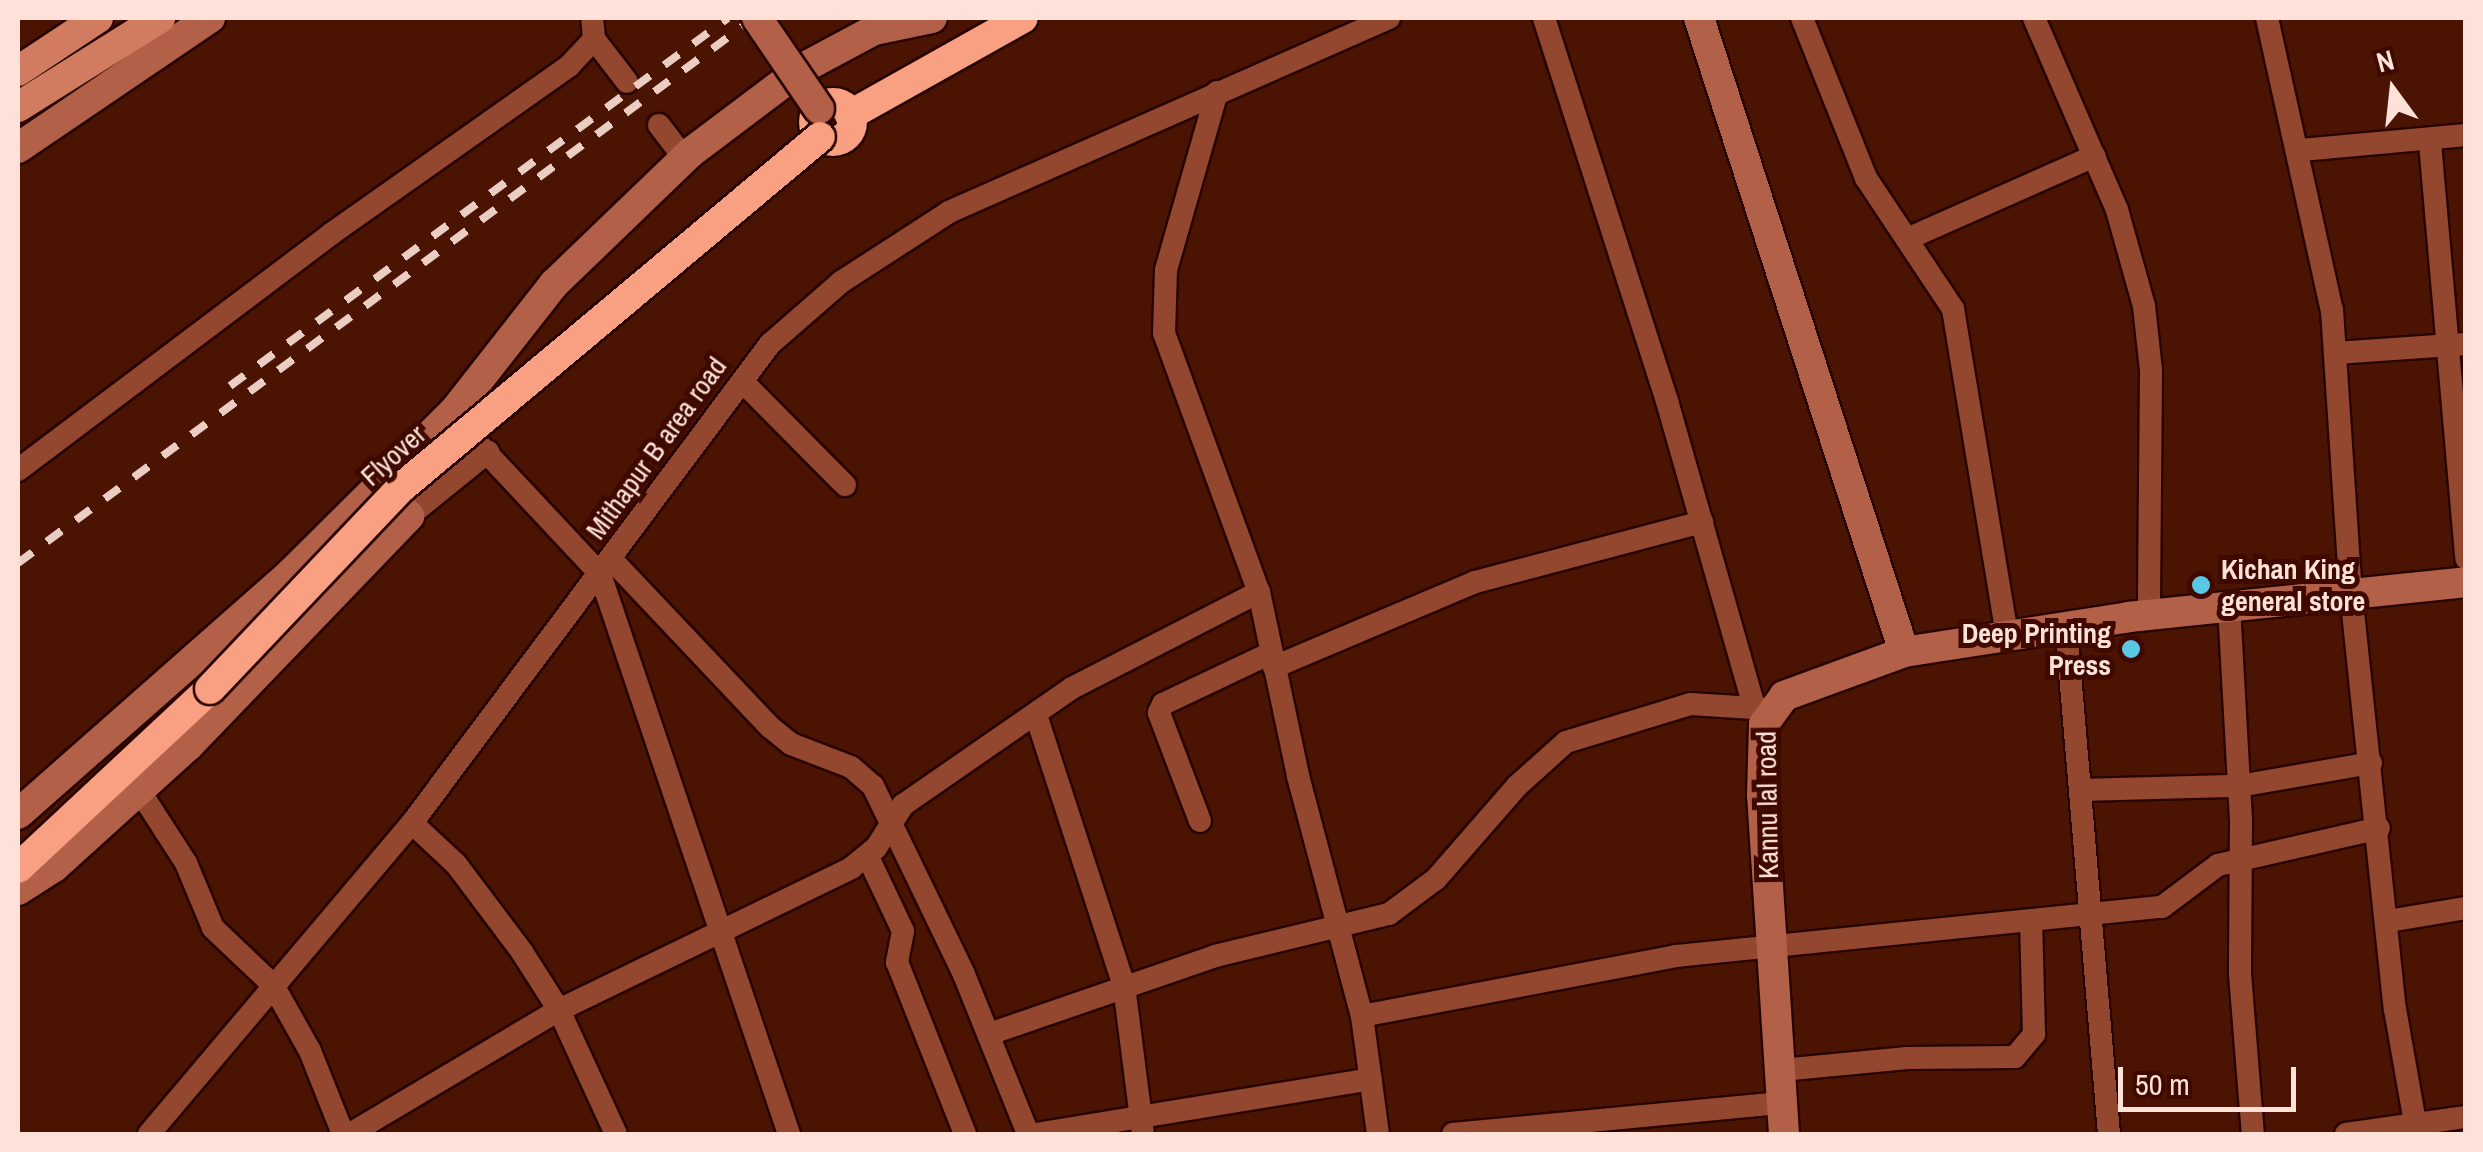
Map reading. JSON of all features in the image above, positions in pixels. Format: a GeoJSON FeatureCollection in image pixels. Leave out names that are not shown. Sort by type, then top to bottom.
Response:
{"type":"FeatureCollection","features":[{"type":"Feature","properties":{"kind":"highway","name":"Flyover"},"geometry":{"type":"LineString","coordinates":[[30,851],[210,688],[402,487],[819,123],[844,138],[850,114],[1023,18]]}},
{"type":"Feature","properties":{"kind":"main road"},"geometry":{"type":"LineString","coordinates":[[18,70],[98,18]]}},
{"type":"Feature","properties":{"kind":"main road"},"geometry":{"type":"LineString","coordinates":[[18,107],[160,18]]}},
{"type":"Feature","properties":{"kind":"street"},"geometry":{"type":"LineString","coordinates":[[18,148],[210,18]]}},
{"type":"Feature","properties":{"kind":"street"},"geometry":{"type":"LineString","coordinates":[[757,18],[819,123]]}},
{"type":"Feature","properties":{"kind":"street"},"geometry":{"type":"LineString","coordinates":[[18,814],[290,574],[450,414],[554,284],[684,159],[804,68],[874,30],[932,18]]}},
{"type":"Feature","properties":{"kind":"street"},"geometry":{"type":"LineString","coordinates":[[990,1034],[1124,986],[1406,906],[1566,742],[1690,704],[1761,708],[1544,18]]}},
{"type":"Feature","properties":{"kind":"street"},"geometry":{"type":"LineString","coordinates":[[1699,18],[1904,652]]}},
{"type":"Feature","properties":{"kind":"street"},"geometry":{"type":"LineString","coordinates":[[1802,18],[1850,143],[1960,329],[2007,636]]}},
{"type":"Feature","properties":{"kind":"street"},"geometry":{"type":"LineString","coordinates":[[2034,18],[2123,229],[2150,342],[2149,614]]}},
{"type":"Feature","properties":{"kind":"street"},"geometry":{"type":"LineString","coordinates":[[2267,18],[2300,150],[2336,353],[2351,593],[2415,1124]]}},
{"type":"Feature","properties":{"kind":"street","name":"Mithapur B area road"},"geometry":{"type":"LineString","coordinates":[[148,1134],[412,823],[770,344],[841,282],[949,212],[1378,20]]}},
{"type":"Feature","properties":{"kind":"street"},"geometry":{"type":"LineString","coordinates":[[18,470],[330,234],[569,66],[593,28],[626,82]]}},
{"type":"Feature","properties":{"kind":"street"},"geometry":{"type":"LineString","coordinates":[[1217,92],[1162,307],[1170,359],[1258,592],[1362,1016],[1378,1134]]}},
{"type":"Feature","properties":{"kind":"street"},"geometry":{"type":"LineString","coordinates":[[659,125],[684,159]]}},
{"type":"Feature","properties":{"kind":"street"},"geometry":{"type":"LineString","coordinates":[[2300,150],[2430,143],[2466,135]]}},
{"type":"Feature","properties":{"kind":"street"},"geometry":{"type":"LineString","coordinates":[[2430,143],[2458,345],[2466,558]]}},
{"type":"Feature","properties":{"kind":"street"},"geometry":{"type":"LineString","coordinates":[[1907,239],[2094,156]]}},
{"type":"Feature","properties":{"kind":"street"},"geometry":{"type":"LineString","coordinates":[[2336,353],[2458,345]]}},
{"type":"Feature","properties":{"kind":"street"},"geometry":{"type":"LineString","coordinates":[[742,382],[846,486]]}},
{"type":"Feature","properties":{"kind":"street"},"geometry":{"type":"LineString","coordinates":[[450,414],[761,720],[791,744],[864,775],[890,818],[990,1034],[1028,1134]]}},
{"type":"Feature","properties":{"kind":"street"},"geometry":{"type":"LineString","coordinates":[[18,890],[54,867],[139,790],[409,516],[488,452]]}},
{"type":"Feature","properties":{"kind":"street"},"geometry":{"type":"LineString","coordinates":[[379,483],[409,516]]}},
{"type":"Feature","properties":{"kind":"street"},"geometry":{"type":"LineString","coordinates":[[1200,821],[1160,713],[1163,704],[1475,582],[1702,522]]}},
{"type":"Feature","properties":{"kind":"street"},"geometry":{"type":"LineString","coordinates":[[606,567],[789,1134]]}},
{"type":"Feature","properties":{"kind":"street","name":"Kannu lal road"},"geometry":{"type":"LineString","coordinates":[[1784,1134],[1762,796],[1761,708],[1806,685],[1904,652],[2149,614],[2466,582]]}},
{"type":"Feature","properties":{"kind":"street"},"geometry":{"type":"LineString","coordinates":[[139,790],[186,863],[214,928],[273,985],[310,1050],[347,1134],[558,1010],[726,935],[868,857],[886,835],[890,818],[1036,714],[1094,676],[1258,592]]}},
{"type":"Feature","properties":{"kind":"street"},"geometry":{"type":"LineString","coordinates":[[2229,606],[2242,857],[2240,974],[2253,1134]]}},
{"type":"Feature","properties":{"kind":"street"},"geometry":{"type":"LineString","coordinates":[[2066,626],[2109,1134]]}},
{"type":"Feature","properties":{"kind":"street"},"geometry":{"type":"LineString","coordinates":[[1036,714],[1124,986],[1142,1124]]}},
{"type":"Feature","properties":{"kind":"street"},"geometry":{"type":"LineString","coordinates":[[2081,790],[2239,786],[2371,763]]}},
{"type":"Feature","properties":{"kind":"street"},"geometry":{"type":"LineString","coordinates":[[412,823],[492,908],[558,1010],[616,1134]]}},
{"type":"Feature","properties":{"kind":"street"},"geometry":{"type":"LineString","coordinates":[[1362,1016],[1676,956],[1774,950],[2162,907],[2218,865],[2379,828]]}},
{"type":"Feature","properties":{"kind":"street"},"geometry":{"type":"LineString","coordinates":[[868,857],[903,931],[897,962],[965,1134]]}},
{"type":"Feature","properties":{"kind":"street"},"geometry":{"type":"LineString","coordinates":[[2388,921],[2466,908]]}},
{"type":"Feature","properties":{"kind":"street"},"geometry":{"type":"LineString","coordinates":[[1781,1070],[1907,1058],[2015,1057],[2034,1034],[2031,922]]}},
{"type":"Feature","properties":{"kind":"street"},"geometry":{"type":"LineString","coordinates":[[1036,1134],[1142,1124],[1371,1079]]}},
{"type":"Feature","properties":{"kind":"street"},"geometry":{"type":"LineString","coordinates":[[1452,1134],[1782,1103]]}},
{"type":"Feature","properties":{"kind":"street"},"geometry":{"type":"LineString","coordinates":[[2346,1134],[2466,1117]]}},
{"type":"Feature","properties":{"kind":"railway"},"geometry":{"type":"LineString","coordinates":[[230,386],[728,18]]}},
{"type":"Feature","properties":{"kind":"railway"},"geometry":{"type":"LineString","coordinates":[[18,563],[754,18]]}},
{"type":"Feature","properties":{"kind":"place","name":"Kichan King general store"},"geometry":{"type":"Point","coordinates":[2201,585]}},
{"type":"Feature","properties":{"kind":"place","name":"Deep Printing Press"},"geometry":{"type":"Point","coordinates":[2131,649]}}]}
